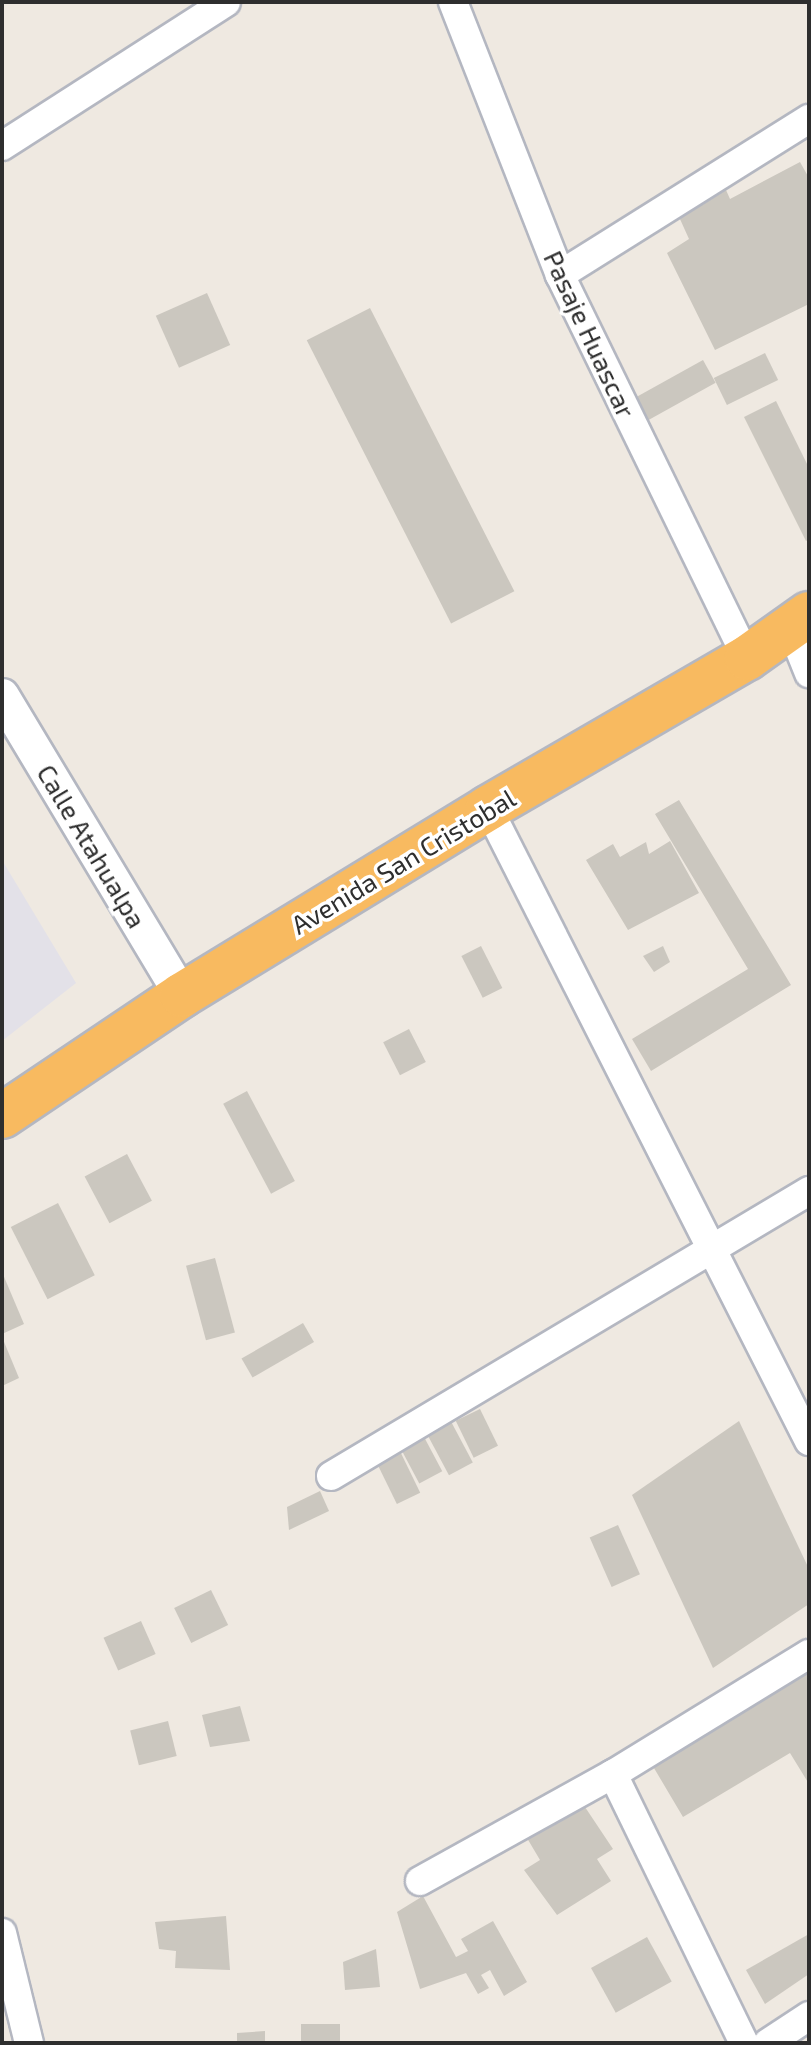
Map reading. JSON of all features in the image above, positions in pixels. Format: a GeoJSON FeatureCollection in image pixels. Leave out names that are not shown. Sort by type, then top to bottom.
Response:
{"type":"FeatureCollection","features":[{"type":"Feature","properties":{"kind":"highway","name":"Avenida San Cristobal"},"geometry":{"type":"LineString","coordinates":[[2,1116],[182,995],[488,808],[747,658],[799,620]]}},
{"type":"Feature","properties":{"kind":"street"},"geometry":{"type":"LineString","coordinates":[[2,146],[226,2]]}},
{"type":"Feature","properties":{"kind":"street","name":"Pasaje Huascar"},"geometry":{"type":"LineString","coordinates":[[453,2],[560,275],[747,658]]}},
{"type":"Feature","properties":{"kind":"street"},"geometry":{"type":"LineString","coordinates":[[560,275],[809,119]]}},
{"type":"Feature","properties":{"kind":"street"},"geometry":{"type":"LineString","coordinates":[[799,620],[809,673]]}},
{"type":"Feature","properties":{"kind":"street","name":"Calle Atahualpa"},"geometry":{"type":"LineString","coordinates":[[2,696],[182,995]]}},
{"type":"Feature","properties":{"kind":"street"},"geometry":{"type":"LineString","coordinates":[[488,808],[809,1441]]}},
{"type":"Feature","properties":{"kind":"street"},"geometry":{"type":"LineString","coordinates":[[331,1476],[809,1191]]}},
{"type":"Feature","properties":{"kind":"street"},"geometry":{"type":"LineString","coordinates":[[420,1881],[613,1774],[809,1654]]}},
{"type":"Feature","properties":{"kind":"street"},"geometry":{"type":"LineString","coordinates":[[613,1774],[744,2043]]}},
{"type":"Feature","properties":{"kind":"street"},"geometry":{"type":"LineString","coordinates":[[2,1933],[29,2043]]}},
{"type":"Feature","properties":{"kind":"street"},"geometry":{"type":"LineString","coordinates":[[768,2043],[809,2016]]}},
{"type":"Feature","properties":{"kind":"shaded area"},"geometry":{"type":"Polygon","coordinates":[[[2,860],[76,983],[2,1041],[2,860]]]}},
{"type":"Feature","properties":{"kind":"building"},"geometry":{"type":"Polygon","coordinates":[[[800,162],[809,178],[809,304],[715,350],[667,253],[689,239],[675,208],[700,201],[702,205],[726,190],[730,199],[800,162]]]}},
{"type":"Feature","properties":{"kind":"building"},"geometry":{"type":"Polygon","coordinates":[[[207,293],[230,345],[179,368],[156,316],[207,293]]]}},
{"type":"Feature","properties":{"kind":"building"},"geometry":{"type":"Polygon","coordinates":[[[370,308],[514,591],[451,624],[307,340],[370,308]]]}},
{"type":"Feature","properties":{"kind":"building"},"geometry":{"type":"Polygon","coordinates":[[[765,353],[778,380],[727,405],[714,378],[765,353]]]}},
{"type":"Feature","properties":{"kind":"building"},"geometry":{"type":"Polygon","coordinates":[[[703,360],[716,383],[638,426],[625,403],[703,360]]]}},
{"type":"Feature","properties":{"kind":"building"},"geometry":{"type":"Polygon","coordinates":[[[776,401],[809,468],[809,539],[806,541],[744,417],[776,401]]]}},
{"type":"Feature","properties":{"kind":"building"},"geometry":{"type":"Polygon","coordinates":[[[679,800],[791,985],[651,1071],[632,1039],[748,969],[655,814],[679,800]]]}},
{"type":"Feature","properties":{"kind":"building"},"geometry":{"type":"Polygon","coordinates":[[[670,841],[699,893],[628,930],[586,860],[613,844],[620,857],[646,842],[649,854],[670,841]]]}},
{"type":"Feature","properties":{"kind":"building"},"geometry":{"type":"Polygon","coordinates":[[[481,946],[502,988],[483,998],[461,956],[481,946]]]}},
{"type":"Feature","properties":{"kind":"building"},"geometry":{"type":"Polygon","coordinates":[[[663,946],[670,962],[654,972],[643,956],[663,946]]]}},
{"type":"Feature","properties":{"kind":"building"},"geometry":{"type":"Polygon","coordinates":[[[409,1029],[426,1062],[400,1075],[383,1042],[409,1029]]]}},
{"type":"Feature","properties":{"kind":"building"},"geometry":{"type":"Polygon","coordinates":[[[247,1091],[295,1181],[271,1194],[223,1104],[247,1091]]]}},
{"type":"Feature","properties":{"kind":"building"},"geometry":{"type":"Polygon","coordinates":[[[127,1154],[152,1201],[110,1223],[85,1177],[127,1154]]]}},
{"type":"Feature","properties":{"kind":"building"},"geometry":{"type":"Polygon","coordinates":[[[58,1203],[95,1275],[48,1299],[11,1227],[58,1203]]]}},
{"type":"Feature","properties":{"kind":"building"},"geometry":{"type":"Polygon","coordinates":[[[215,1258],[235,1332],[206,1340],[186,1266],[215,1258]]]}},
{"type":"Feature","properties":{"kind":"building"},"geometry":{"type":"Polygon","coordinates":[[[2,1272],[24,1324],[2,1334],[2,1272]]]}},
{"type":"Feature","properties":{"kind":"building"},"geometry":{"type":"Polygon","coordinates":[[[303,1323],[314,1342],[253,1378],[242,1358],[303,1323]]]}},
{"type":"Feature","properties":{"kind":"building"},"geometry":{"type":"Polygon","coordinates":[[[2,1337],[19,1378],[2,1386],[2,1337]]]}},
{"type":"Feature","properties":{"kind":"building"},"geometry":{"type":"Polygon","coordinates":[[[480,1409],[498,1446],[474,1458],[456,1421],[480,1409]]]}},
{"type":"Feature","properties":{"kind":"building"},"geometry":{"type":"Polygon","coordinates":[[[447,1414],[473,1463],[449,1475],[423,1427],[447,1414]]]}},
{"type":"Feature","properties":{"kind":"building"},"geometry":{"type":"Polygon","coordinates":[[[739,1421],[809,1569],[809,1604],[713,1668],[632,1495],[739,1421]]]}},
{"type":"Feature","properties":{"kind":"building"},"geometry":{"type":"Polygon","coordinates":[[[423,1435],[442,1471],[419,1483],[400,1447],[423,1435]]]}},
{"type":"Feature","properties":{"kind":"building"},"geometry":{"type":"Polygon","coordinates":[[[397,1445],[420,1493],[397,1504],[374,1456],[397,1445]]]}},
{"type":"Feature","properties":{"kind":"building"},"geometry":{"type":"Polygon","coordinates":[[[320,1491],[329,1511],[289,1530],[287,1507],[320,1491]]]}},
{"type":"Feature","properties":{"kind":"building"},"geometry":{"type":"Polygon","coordinates":[[[618,1525],[640,1574],[612,1587],[590,1538],[618,1525]]]}},
{"type":"Feature","properties":{"kind":"building"},"geometry":{"type":"Polygon","coordinates":[[[211,1590],[228,1625],[191,1643],[174,1608],[211,1590]]]}},
{"type":"Feature","properties":{"kind":"building"},"geometry":{"type":"Polygon","coordinates":[[[141,1621],[156,1654],[118,1671],[104,1638],[141,1621]]]}},
{"type":"Feature","properties":{"kind":"building"},"geometry":{"type":"Polygon","coordinates":[[[809,1666],[809,1784],[790,1753],[683,1817],[651,1763],[809,1666]]]}},
{"type":"Feature","properties":{"kind":"building"},"geometry":{"type":"Polygon","coordinates":[[[240,1706],[250,1741],[210,1747],[202,1715],[240,1706]]]}},
{"type":"Feature","properties":{"kind":"building"},"geometry":{"type":"Polygon","coordinates":[[[168,1721],[177,1756],[139,1765],[130,1730],[168,1721]]]}},
{"type":"Feature","properties":{"kind":"building"},"geometry":{"type":"Polygon","coordinates":[[[579,1798],[613,1849],[597,1859],[611,1881],[557,1915],[524,1870],[540,1860],[524,1833],[579,1798]]]}},
{"type":"Feature","properties":{"kind":"building"},"geometry":{"type":"Polygon","coordinates":[[[423,1896],[456,1957],[468,1951],[461,1939],[493,1921],[527,1982],[504,1996],[490,1970],[481,1975],[489,1988],[478,1994],[466,1973],[420,1989],[397,1912],[423,1896]]]}},
{"type":"Feature","properties":{"kind":"building"},"geometry":{"type":"Polygon","coordinates":[[[226,1916],[230,1970],[175,1968],[176,1951],[159,1949],[155,1922],[226,1916]]]}},
{"type":"Feature","properties":{"kind":"building"},"geometry":{"type":"Polygon","coordinates":[[[809,1934],[809,1974],[765,2004],[746,1970],[809,1934]]]}},
{"type":"Feature","properties":{"kind":"building"},"geometry":{"type":"Polygon","coordinates":[[[647,1937],[672,1982],[616,2013],[591,1968],[647,1937]]]}},
{"type":"Feature","properties":{"kind":"building"},"geometry":{"type":"Polygon","coordinates":[[[376,1949],[380,1987],[345,1990],[343,1962],[376,1949]]]}},
{"type":"Feature","properties":{"kind":"building"},"geometry":{"type":"Polygon","coordinates":[[[301,2024],[340,2024],[340,2043],[301,2043],[301,2024]]]}},
{"type":"Feature","properties":{"kind":"building"},"geometry":{"type":"Polygon","coordinates":[[[265,2031],[265,2043],[237,2043],[237,2033],[265,2031]]]}}]}
